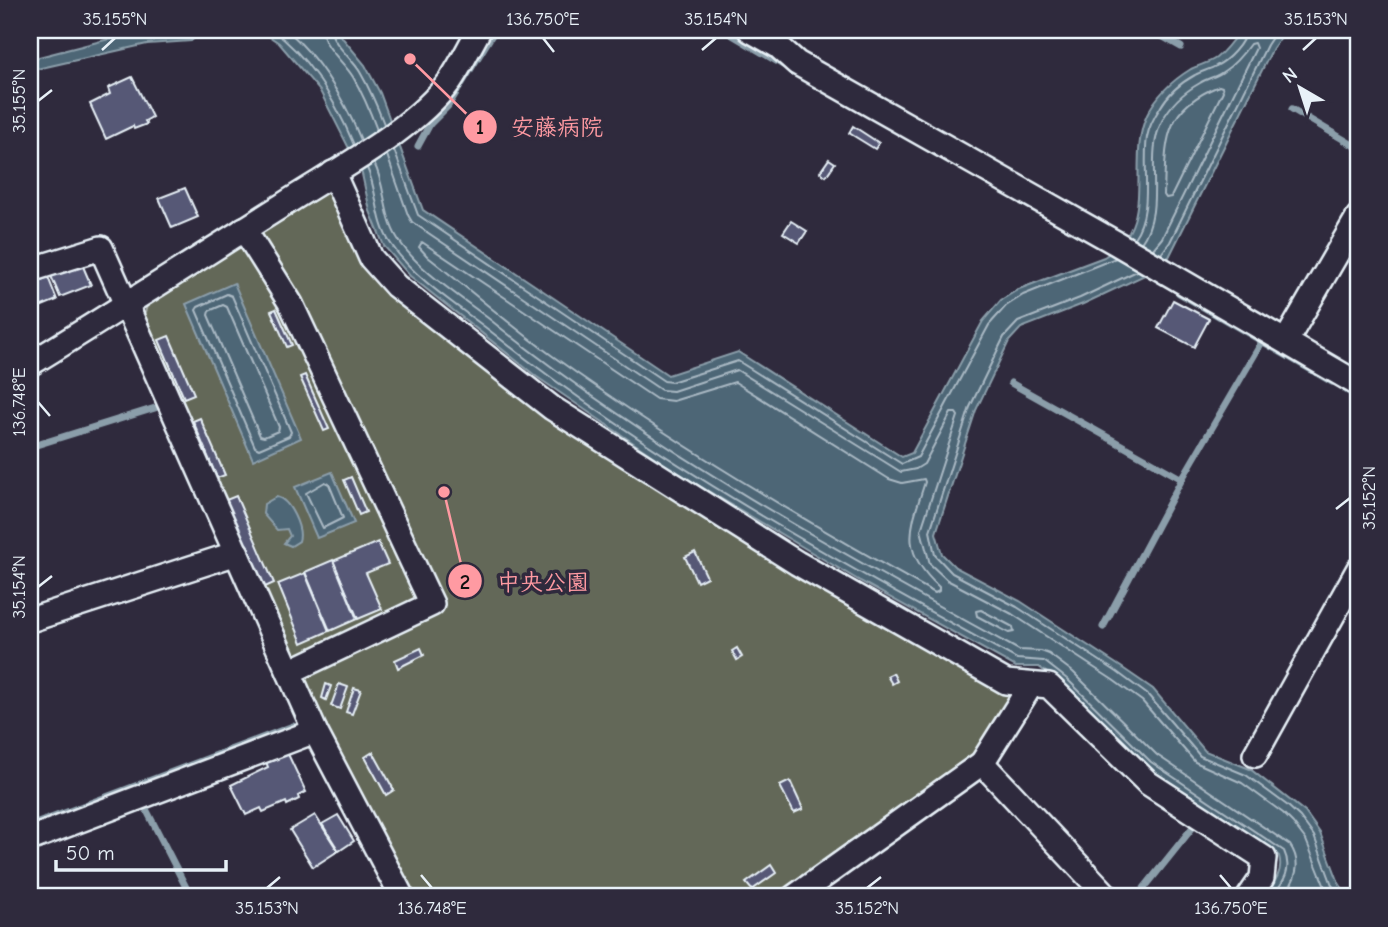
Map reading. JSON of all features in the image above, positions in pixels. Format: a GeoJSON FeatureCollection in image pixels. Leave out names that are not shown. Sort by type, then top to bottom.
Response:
{"type":"FeatureCollection","features":[{"type":"Feature","properties":{"kind":"street"},"geometry":{"type":"LineString","coordinates":[[30,364],[127,305],[401,127],[450,81],[479,30]]}},
{"type":"Feature","properties":{"kind":"street"},"geometry":{"type":"LineString","coordinates":[[750,30],[778,46],[797,63],[1116,243],[1358,384]]}},
{"type":"Feature","properties":{"kind":"street"},"geometry":{"type":"LineString","coordinates":[[342,167],[371,258],[396,286],[552,408],[797,563],[1006,682],[1049,686],[1148,783],[1264,858],[1262,878],[1249,897]]}},
{"type":"Feature","properties":{"kind":"street"},"geometry":{"type":"LineString","coordinates":[[1286,341],[1358,217]]}},
{"type":"Feature","properties":{"kind":"street"},"geometry":{"type":"LineString","coordinates":[[244,229],[291,304],[432,604],[289,672]]}},
{"type":"Feature","properties":{"kind":"street"},"geometry":{"type":"LineString","coordinates":[[30,270],[101,248],[315,731],[402,897]]}},
{"type":"Feature","properties":{"kind":"street"},"geometry":{"type":"LineString","coordinates":[[30,620],[237,553]]}},
{"type":"Feature","properties":{"kind":"street"},"geometry":{"type":"LineString","coordinates":[[1255,755],[1358,570]]}},
{"type":"Feature","properties":{"kind":"street"},"geometry":{"type":"LineString","coordinates":[[794,897],[982,763],[1031,685]]}},
{"type":"Feature","properties":{"kind":"street"},"geometry":{"type":"LineString","coordinates":[[30,839],[315,731]]}},
{"type":"Feature","properties":{"kind":"street"},"geometry":{"type":"LineString","coordinates":[[982,763],[1108,897]]}},
{"type":"Feature","properties":{"kind":"green space"},"geometry":{"type":"Polygon","coordinates":[[[327,192],[335,196],[390,292],[1008,691],[1012,700],[976,756],[779,897],[413,897],[307,690],[145,324],[147,306],[327,192]]]}},
{"type":"Feature","properties":{"kind":"water"},"geometry":{"type":"Polygon","coordinates":[[[165,30],[203,30],[191,41],[147,44],[37,69],[30,74],[30,65],[39,57],[113,38],[165,30]]]}},
{"type":"Feature","properties":{"kind":"water"},"geometry":{"type":"Polygon","coordinates":[[[260,30],[336,30],[365,65],[380,93],[423,210],[668,375],[738,352],[902,457],[912,453],[983,321],[1001,300],[1019,289],[1104,257],[1121,244],[1131,228],[1136,210],[1141,133],[1147,115],[1160,95],[1184,73],[1216,58],[1240,30],[1286,30],[1273,48],[1169,257],[1145,275],[1083,304],[1021,328],[1009,341],[976,410],[936,533],[942,554],[955,567],[1020,601],[1153,689],[1205,751],[1250,769],[1305,812],[1320,833],[1339,883],[1348,897],[1263,897],[1279,873],[1279,856],[1147,768],[1062,684],[1039,667],[1016,667],[860,581],[676,472],[537,377],[410,276],[384,246],[370,211],[362,174],[320,91],[279,43],[260,30]]]}},
{"type":"Feature","properties":{"kind":"water"},"geometry":{"type":"Polygon","coordinates":[[[234,283],[301,438],[253,460],[186,304],[234,283]]]}},
{"type":"Feature","properties":{"kind":"water"},"geometry":{"type":"Polygon","coordinates":[[[332,472],[354,523],[317,538],[295,487],[332,472]]]}},
{"type":"Feature","properties":{"kind":"water"},"geometry":{"type":"Polygon","coordinates":[[[276,497],[286,503],[297,522],[299,541],[291,546],[284,543],[290,536],[287,529],[277,530],[263,514],[264,504],[276,497]]]}},
{"type":"Feature","properties":{"kind":"building"},"geometry":{"type":"Polygon","coordinates":[[[132,77],[152,117],[145,121],[147,124],[134,129],[133,126],[106,139],[90,104],[110,94],[108,88],[132,77]]]}},
{"type":"Feature","properties":{"kind":"building"},"geometry":{"type":"Polygon","coordinates":[[[853,126],[879,143],[875,149],[849,133],[853,126]]]}},
{"type":"Feature","properties":{"kind":"building"},"geometry":{"type":"Polygon","coordinates":[[[829,159],[835,163],[826,176],[820,172],[829,159]]]}},
{"type":"Feature","properties":{"kind":"building"},"geometry":{"type":"Polygon","coordinates":[[[185,188],[198,217],[172,228],[159,198],[185,188]]]}},
{"type":"Feature","properties":{"kind":"building"},"geometry":{"type":"Polygon","coordinates":[[[791,221],[807,231],[799,243],[783,233],[791,221]]]}},
{"type":"Feature","properties":{"kind":"building"},"geometry":{"type":"Polygon","coordinates":[[[82,264],[91,285],[60,297],[51,276],[82,264]]]}},
{"type":"Feature","properties":{"kind":"building"},"geometry":{"type":"Polygon","coordinates":[[[48,277],[57,300],[30,311],[30,285],[48,277]]]}},
{"type":"Feature","properties":{"kind":"building"},"geometry":{"type":"Polygon","coordinates":[[[1173,300],[1209,319],[1194,347],[1158,328],[1173,300]]]}},
{"type":"Feature","properties":{"kind":"building"},"geometry":{"type":"Polygon","coordinates":[[[276,309],[292,345],[287,347],[271,311],[276,309]]]}},
{"type":"Feature","properties":{"kind":"building"},"geometry":{"type":"Polygon","coordinates":[[[169,336],[194,394],[184,398],[159,340],[169,336]]]}},
{"type":"Feature","properties":{"kind":"building"},"geometry":{"type":"Polygon","coordinates":[[[305,375],[329,429],[324,431],[300,377],[305,375]]]}},
{"type":"Feature","properties":{"kind":"building"},"geometry":{"type":"Polygon","coordinates":[[[200,418],[225,475],[217,478],[193,421],[200,418]]]}},
{"type":"Feature","properties":{"kind":"building"},"geometry":{"type":"Polygon","coordinates":[[[351,477],[366,512],[359,515],[344,480],[351,477]]]}},
{"type":"Feature","properties":{"kind":"building"},"geometry":{"type":"Polygon","coordinates":[[[236,496],[274,583],[263,588],[226,500],[236,496]]]}},
{"type":"Feature","properties":{"kind":"building"},"geometry":{"type":"Polygon","coordinates":[[[378,542],[388,564],[366,573],[382,609],[358,619],[333,561],[378,542]]]}},
{"type":"Feature","properties":{"kind":"building"},"geometry":{"type":"Polygon","coordinates":[[[695,552],[707,577],[697,582],[685,557],[695,552]]]}},
{"type":"Feature","properties":{"kind":"building"},"geometry":{"type":"Polygon","coordinates":[[[333,560],[357,619],[330,631],[305,572],[333,560]]]}},
{"type":"Feature","properties":{"kind":"building"},"geometry":{"type":"Polygon","coordinates":[[[305,573],[329,631],[302,643],[278,584],[305,573]]]}},
{"type":"Feature","properties":{"kind":"building"},"geometry":{"type":"Polygon","coordinates":[[[421,648],[424,655],[398,668],[395,660],[421,648]]]}},
{"type":"Feature","properties":{"kind":"building"},"geometry":{"type":"Polygon","coordinates":[[[737,648],[742,657],[737,660],[732,651],[737,648]]]}},
{"type":"Feature","properties":{"kind":"building"},"geometry":{"type":"Polygon","coordinates":[[[893,673],[897,681],[892,684],[887,676],[893,673]]]}},
{"type":"Feature","properties":{"kind":"building"},"geometry":{"type":"Polygon","coordinates":[[[326,684],[331,686],[326,700],[322,698],[326,684]]]}},
{"type":"Feature","properties":{"kind":"building"},"geometry":{"type":"Polygon","coordinates":[[[339,684],[348,687],[340,709],[331,706],[339,684]]]}},
{"type":"Feature","properties":{"kind":"building"},"geometry":{"type":"Polygon","coordinates":[[[354,688],[361,690],[352,714],[346,712],[354,688]]]}},
{"type":"Feature","properties":{"kind":"building"},"geometry":{"type":"Polygon","coordinates":[[[287,752],[306,792],[287,805],[286,802],[263,812],[261,808],[246,815],[231,785],[268,767],[266,762],[287,752]]]}},
{"type":"Feature","properties":{"kind":"building"},"geometry":{"type":"Polygon","coordinates":[[[373,752],[394,790],[386,795],[365,757],[373,752]]]}},
{"type":"Feature","properties":{"kind":"building"},"geometry":{"type":"Polygon","coordinates":[[[790,781],[803,809],[794,813],[780,786],[790,781]]]}},
{"type":"Feature","properties":{"kind":"building"},"geometry":{"type":"Polygon","coordinates":[[[315,815],[338,851],[313,867],[290,830],[315,815]]]}},
{"type":"Feature","properties":{"kind":"building"},"geometry":{"type":"Polygon","coordinates":[[[338,815],[354,841],[339,851],[322,824],[338,815]]]}},
{"type":"Feature","properties":{"kind":"building"},"geometry":{"type":"Polygon","coordinates":[[[771,865],[776,873],[752,890],[746,883],[771,865]]]}},
{"type":"Feature","properties":{"kind":"waterway"},"geometry":{"type":"LineString","coordinates":[[418,146],[430,124],[448,106],[495,30]]}},
{"type":"Feature","properties":{"kind":"waterway"},"geometry":{"type":"LineString","coordinates":[[724,30],[783,65]]}},
{"type":"Feature","properties":{"kind":"waterway"},"geometry":{"type":"LineString","coordinates":[[1151,30],[1181,47]]}},
{"type":"Feature","properties":{"kind":"waterway"},"geometry":{"type":"LineString","coordinates":[[1292,109],[1358,148]]}},
{"type":"Feature","properties":{"kind":"waterway"},"geometry":{"type":"LineString","coordinates":[[1179,293],[1332,382]]}},
{"type":"Feature","properties":{"kind":"waterway"},"geometry":{"type":"LineString","coordinates":[[1103,627],[1182,479],[1262,342]]}},
{"type":"Feature","properties":{"kind":"waterway"},"geometry":{"type":"LineString","coordinates":[[1011,383],[1182,479]]}},
{"type":"Feature","properties":{"kind":"waterway"},"geometry":{"type":"LineString","coordinates":[[1346,390],[1358,397]]}},
{"type":"Feature","properties":{"kind":"waterway"},"geometry":{"type":"LineString","coordinates":[[30,447],[155,408]]}},
{"type":"Feature","properties":{"kind":"waterway"},"geometry":{"type":"LineString","coordinates":[[30,826],[293,726]]}},
{"type":"Feature","properties":{"kind":"waterway"},"geometry":{"type":"LineString","coordinates":[[144,805],[191,897]]}},
{"type":"Feature","properties":{"kind":"waterway"},"geometry":{"type":"LineString","coordinates":[[1137,897],[1193,827]]}},
{"type":"Feature","properties":{"kind":"place","name":"安藤病院"},"geometry":{"type":"Point","coordinates":[410,59]}},
{"type":"Feature","properties":{"kind":"place","name":"中央公園"},"geometry":{"type":"Point","coordinates":[444,492]}}]}
